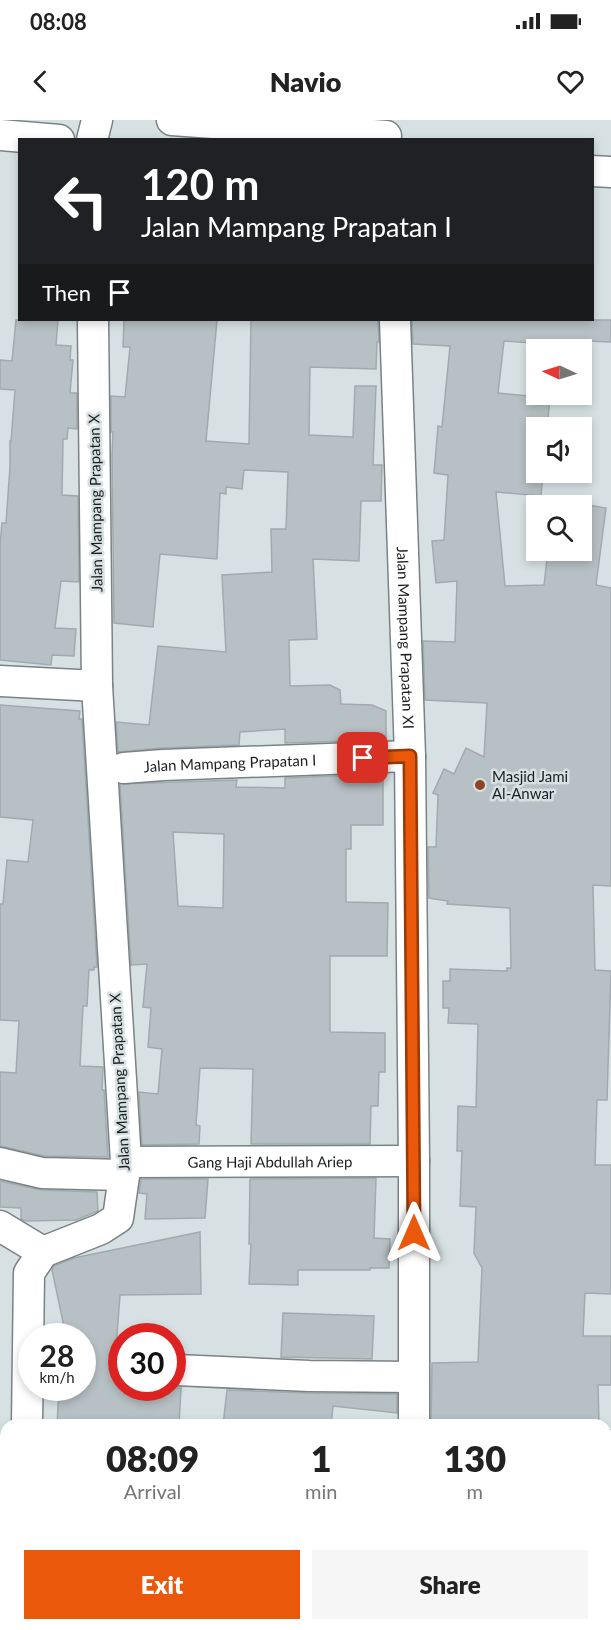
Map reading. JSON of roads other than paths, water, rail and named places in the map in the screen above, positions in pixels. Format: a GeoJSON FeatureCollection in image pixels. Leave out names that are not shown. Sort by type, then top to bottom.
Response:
{"type":"FeatureCollection","features":[{"type":"Feature","properties":{"kind":"street"},"geometry":{"type":"LineString","coordinates":[[92,138],[97,120]]}},
{"type":"Feature","properties":{"kind":"street"},"geometry":{"type":"LineString","coordinates":[[172,120],[387,132]]}},
{"type":"Feature","properties":{"kind":"street"},"geometry":{"type":"LineString","coordinates":[[0,135],[35,138]]}},
{"type":"Feature","properties":{"kind":"street"},"geometry":{"type":"LineString","coordinates":[[594,171],[611,172]]}},
{"type":"Feature","properties":{"kind":"street","name":"Jalan Mampang Prapatan X"},"geometry":{"type":"LineString","coordinates":[[43,1252],[101,1229],[118,1218],[125,1168],[97,686],[93,321]]}},
{"type":"Feature","properties":{"kind":"street","name":"Jalan Mampang Prapatan XI"},"geometry":{"type":"LineString","coordinates":[[395,321],[410,756],[414,1419]]}},
{"type":"Feature","properties":{"kind":"street"},"geometry":{"type":"LineString","coordinates":[[0,681],[97,686]]}},
{"type":"Feature","properties":{"kind":"street","name":"Jalan Mampang Prapatan I"},"geometry":{"type":"LineString","coordinates":[[124,768],[410,756]]}},
{"type":"Feature","properties":{"kind":"street","name":"Gang Haji Abdullah Ariep"},"geometry":{"type":"LineString","coordinates":[[0,1163],[42,1173],[125,1168],[414,1161]]}},
{"type":"Feature","properties":{"kind":"street"},"geometry":{"type":"LineString","coordinates":[[0,1226],[43,1252],[29,1273],[27,1419]]}},
{"type":"Feature","properties":{"kind":"street"},"geometry":{"type":"LineString","coordinates":[[186,1370],[309,1376],[413,1377]]}},
{"type":"Feature","properties":{"kind":"place","name":"Masjid Jami Al-Anwar"},"geometry":{"type":"Point","coordinates":[480,785]}}]}
